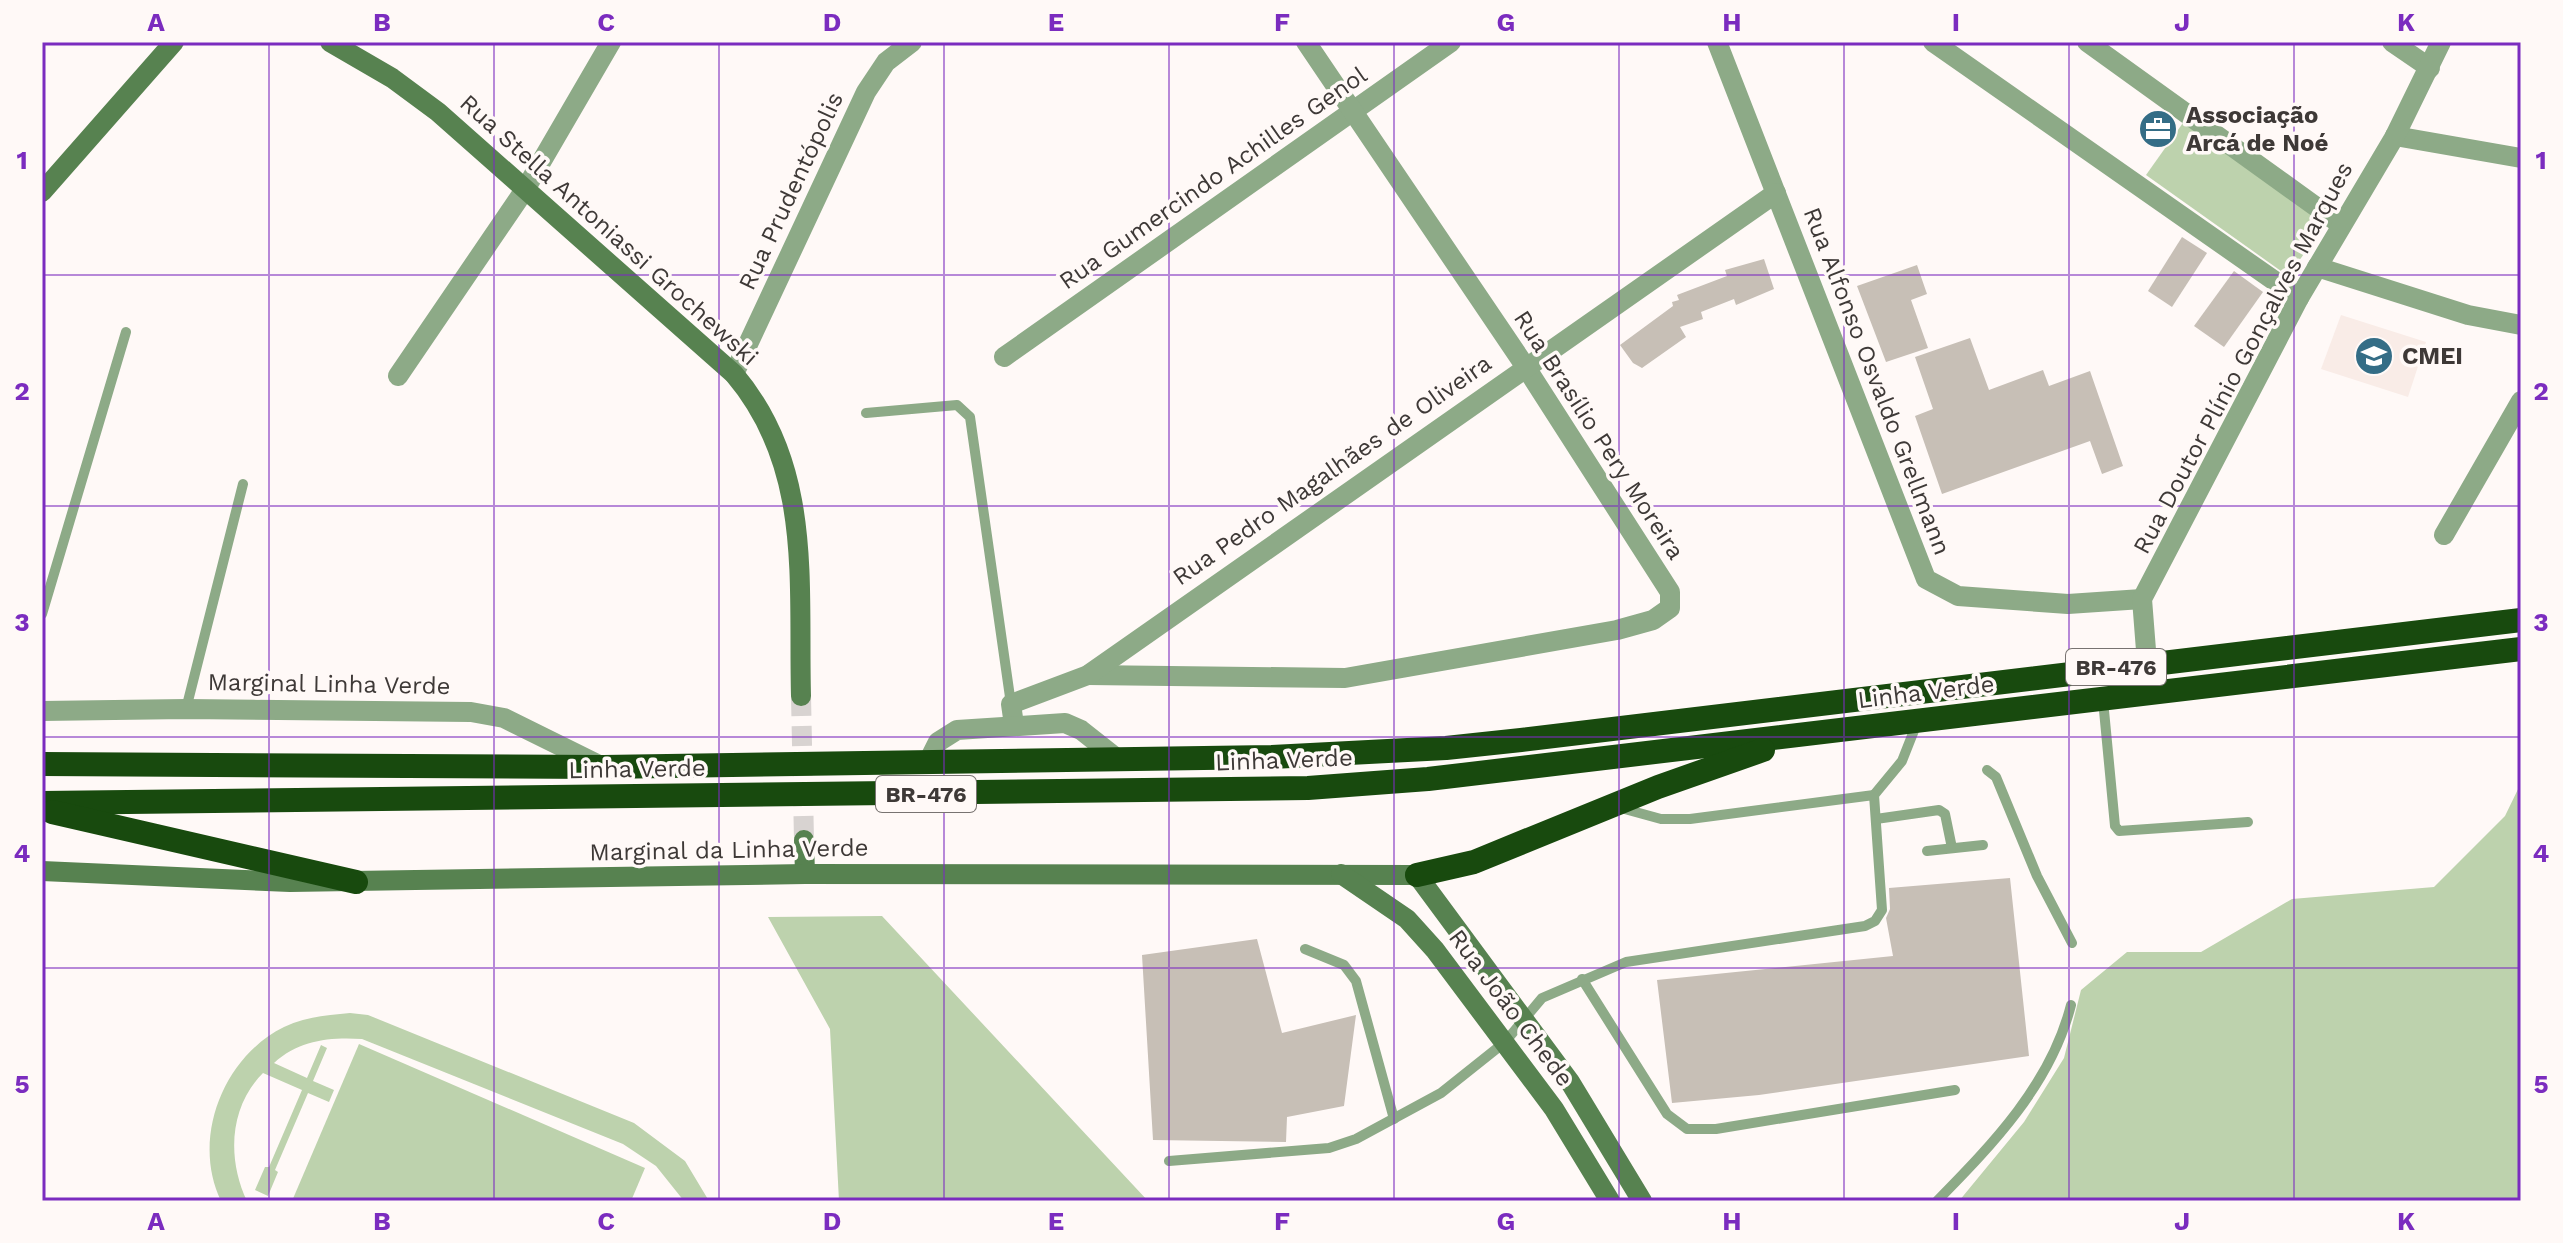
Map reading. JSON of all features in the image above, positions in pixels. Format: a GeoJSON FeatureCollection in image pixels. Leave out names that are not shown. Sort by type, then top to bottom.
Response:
{"type":"FeatureCollection","features":[{"type":"Feature","properties":{"kind":"highway","name":"Linha Verde"},"geometry":{"type":"LineString","coordinates":[[42,764],[603,767],[1272,757],[1446,748],[2521,620]]}},
{"type":"Feature","properties":{"kind":"highway","name":"Linha Verde"},"geometry":{"type":"LineString","coordinates":[[42,803],[1308,788],[1428,779],[2521,649]]}},
{"type":"Feature","properties":{"kind":"highway"},"geometry":{"type":"LineString","coordinates":[[1417,875],[1474,862],[1611,805],[1806,735]]}},
{"type":"Feature","properties":{"kind":"highway"},"geometry":{"type":"LineString","coordinates":[[42,810],[356,882]]}},
{"type":"Feature","properties":{"kind":"main road"},"geometry":{"type":"LineString","coordinates":[[42,192],[174,42]]}},
{"type":"Feature","properties":{"kind":"main road","name":"Rua Stella Antoniassi Grochewski"},"geometry":{"type":"LineString","coordinates":[[330,42],[392,78],[438,112],[734,374],[758,401],[786,464],[797,509],[801,696]]}},
{"type":"Feature","properties":{"kind":"main road"},"geometry":{"type":"LineString","coordinates":[[804,840],[805,874]]}},
{"type":"Feature","properties":{"kind":"main road","name":"Marginal da Linha Verde"},"geometry":{"type":"LineString","coordinates":[[42,871],[356,882],[805,874],[1417,875]]}},
{"type":"Feature","properties":{"kind":"main road","name":"Rua João Chede"},"geometry":{"type":"LineString","coordinates":[[1341,874],[1407,919],[1505,1042],[1574,1138],[1610,1201]]}},
{"type":"Feature","properties":{"kind":"main road","name":"Rua João Chede"},"geometry":{"type":"LineString","coordinates":[[1417,875],[1589,1109],[1642,1201]]}},
{"type":"Feature","properties":{"kind":"street"},"geometry":{"type":"LineString","coordinates":[[398,376],[526,188],[611,42]]}},
{"type":"Feature","properties":{"kind":"street","name":"Rua Prudentópolis"},"geometry":{"type":"LineString","coordinates":[[734,374],[866,92],[886,62],[912,42]]}},
{"type":"Feature","properties":{"kind":"street","name":"Rua Brasílio Pery Moreira"},"geometry":{"type":"LineString","coordinates":[[1088,675],[1345,678],[1617,630],[1653,620],[1670,608],[1670,592],[1525,366],[1306,42]]}},
{"type":"Feature","properties":{"kind":"street","name":"Rua Gumercindo Achilles Genol"},"geometry":{"type":"LineString","coordinates":[[1004,357],[1451,42]]}},
{"type":"Feature","properties":{"kind":"street","name":"Rua Alfonso Osvaldo Grellmann"},"geometry":{"type":"LineString","coordinates":[[1717,42],[1926,579],[1958,596],[2068,604],[2142,599]]}},
{"type":"Feature","properties":{"kind":"street"},"geometry":{"type":"LineString","coordinates":[[1933,42],[2299,298]]}},
{"type":"Feature","properties":{"kind":"street"},"geometry":{"type":"LineString","coordinates":[[2087,42],[2340,224]]}},
{"type":"Feature","properties":{"kind":"street"},"geometry":{"type":"LineString","coordinates":[[2392,42],[2430,68]]}},
{"type":"Feature","properties":{"kind":"street","name":"Rua Doutor Plínio Gonçalves Marques"},"geometry":{"type":"LineString","coordinates":[[2142,599],[2299,298],[2340,224],[2395,136],[2441,42]]}},
{"type":"Feature","properties":{"kind":"street"},"geometry":{"type":"LineString","coordinates":[[2395,136],[2521,158]]}},
{"type":"Feature","properties":{"kind":"street","name":"Rua Pedro Magalhães de Oliveira"},"geometry":{"type":"LineString","coordinates":[[928,762],[946,734],[1013,714],[1088,675],[1776,193]]}},
{"type":"Feature","properties":{"kind":"street"},"geometry":{"type":"LineString","coordinates":[[2317,267],[2468,315],[2521,325]]}},
{"type":"Feature","properties":{"kind":"street"},"geometry":{"type":"LineString","coordinates":[[2444,535],[2521,401]]}},
{"type":"Feature","properties":{"kind":"street"},"geometry":{"type":"LineString","coordinates":[[2142,599],[2147,663]]}},
{"type":"Feature","properties":{"kind":"street","name":"Marginal Linha Verde"},"geometry":{"type":"LineString","coordinates":[[42,711],[471,712],[504,718],[603,767]]}},
{"type":"Feature","properties":{"kind":"street"},"geometry":{"type":"LineString","coordinates":[[1013,714],[1065,723],[1081,730],[1119,760]]}},
{"type":"Feature","properties":{"kind":"lane"},"geometry":{"type":"LineString","coordinates":[[42,614],[126,332]]}},
{"type":"Feature","properties":{"kind":"lane"},"geometry":{"type":"LineString","coordinates":[[866,413],[957,405],[970,417],[1013,714]]}},
{"type":"Feature","properties":{"kind":"lane"},"geometry":{"type":"LineString","coordinates":[[186,709],[243,484]]}},
{"type":"Feature","properties":{"kind":"lane"},"geometry":{"type":"LineString","coordinates":[[2103,700],[2115,826],[2119,831],[2248,822]]}},
{"type":"Feature","properties":{"kind":"lane"},"geometry":{"type":"LineString","coordinates":[[1611,805],[1661,819],[1690,819],[1874,795],[1902,761],[1918,721]]}},
{"type":"Feature","properties":{"kind":"lane"},"geometry":{"type":"LineString","coordinates":[[1987,770],[1996,777],[2037,876],[2072,943]]}},
{"type":"Feature","properties":{"kind":"lane"},"geometry":{"type":"LineString","coordinates":[[1169,1161],[1329,1148],[1356,1139],[1441,1093],[1505,1042],[1542,998],[1626,962],[1865,926],[1875,921],[1882,910],[1874,795]]}},
{"type":"Feature","properties":{"kind":"lane"},"geometry":{"type":"LineString","coordinates":[[1876,819],[1939,810],[1945,814],[1952,848]]}},
{"type":"Feature","properties":{"kind":"lane"},"geometry":{"type":"LineString","coordinates":[[1927,851],[1983,845]]}},
{"type":"Feature","properties":{"kind":"lane"},"geometry":{"type":"LineString","coordinates":[[1305,949],[1344,965],[1356,981],[1394,1119]]}},
{"type":"Feature","properties":{"kind":"lane"},"geometry":{"type":"LineString","coordinates":[[1582,979],[1667,1114],[1687,1129],[1716,1129],[1955,1090]]}},
{"type":"Feature","properties":{"kind":"lane"},"geometry":{"type":"LineString","coordinates":[[1937,1201],[1998,1139],[2044,1072],[2063,1035],[2071,1005]]}},
{"type":"Feature","properties":{"kind":"shaded area","name":"CMEI"},"geometry":{"type":"Polygon","coordinates":[[[2341,315],[2426,342],[2408,397],[2321,369],[2341,315]]]}},
{"type":"Feature","properties":{"kind":"green space"},"geometry":{"type":"Polygon","coordinates":[[[2185,120],[2327,222],[2288,276],[2146,175],[2185,120]]]}},
{"type":"Feature","properties":{"kind":"green space"},"geometry":{"type":"Polygon","coordinates":[[[2521,783],[2521,1201],[1959,1201],[2024,1122],[2064,1058],[2081,990],[2127,952],[2201,952],[2292,899],[2434,887],[2505,816],[2521,783]]]}},
{"type":"Feature","properties":{"kind":"green space"},"geometry":{"type":"Polygon","coordinates":[[[882,916],[1148,1201],[839,1201],[830,1029],[768,917],[882,916]]]}},
{"type":"Feature","properties":{"kind":"green space"},"geometry":{"type":"Polygon","coordinates":[[[350,1013],[368,1015],[634,1123],[685,1161],[709,1201],[684,1201],[656,1166],[623,1144],[362,1039],[350,1039],[304,1045],[274,1063],[307,1078],[321,1045],[327,1048],[313,1081],[334,1090],[329,1102],[308,1093],[275,1170],[278,1172],[268,1196],[255,1190],[265,1167],[269,1167],[302,1090],[263,1073],[243,1101],[235,1134],[236,1168],[247,1201],[221,1201],[213,1177],[210,1152],[218,1102],[229,1079],[244,1058],[284,1027],[308,1019],[350,1013]]]}},
{"type":"Feature","properties":{"kind":"green space"},"geometry":{"type":"Polygon","coordinates":[[[359,1044],[645,1168],[631,1201],[292,1201],[359,1044]]]}},
{"type":"Feature","properties":{"kind":"building","name":"Associação Arcá de Noé"},"geometry":{"type":"Polygon","coordinates":[[[2153,110],[2174,127],[2162,146],[2141,131],[2153,110]]]}},
{"type":"Feature","properties":{"kind":"building"},"geometry":{"type":"Polygon","coordinates":[[[2182,237],[2207,253],[2172,307],[2148,291],[2182,237]]]}},
{"type":"Feature","properties":{"kind":"building"},"geometry":{"type":"Polygon","coordinates":[[[1764,259],[1774,289],[1736,305],[1734,299],[1701,312],[1703,319],[1680,327],[1686,337],[1642,368],[1633,363],[1620,345],[1673,306],[1672,302],[1679,300],[1677,295],[1727,276],[1725,270],[1764,259]]]}},
{"type":"Feature","properties":{"kind":"building"},"geometry":{"type":"Polygon","coordinates":[[[1917,265],[1927,294],[1911,300],[1928,348],[1886,362],[1857,286],[1917,265]]]}},
{"type":"Feature","properties":{"kind":"building"},"geometry":{"type":"Polygon","coordinates":[[[2234,271],[2263,292],[2224,347],[2194,326],[2234,271]]]}},
{"type":"Feature","properties":{"kind":"building"},"geometry":{"type":"Polygon","coordinates":[[[1970,338],[1989,390],[2043,370],[2049,386],[2090,371],[2123,466],[2102,474],[2090,441],[1942,494],[1915,416],[1933,409],[1915,357],[1970,338]]]}},
{"type":"Feature","properties":{"kind":"building"},"geometry":{"type":"Polygon","coordinates":[[[2010,878],[2029,1056],[1759,1095],[1672,1103],[1657,980],[1893,956],[1886,918],[1890,909],[1889,888],[2010,878]]]}},
{"type":"Feature","properties":{"kind":"building"},"geometry":{"type":"Polygon","coordinates":[[[1257,939],[1282,1033],[1356,1015],[1344,1106],[1287,1117],[1286,1142],[1153,1140],[1142,955],[1257,939]]]}},
{"type":"Feature","properties":{"kind":"tunnel"},"geometry":{"type":"LineString","coordinates":[[801,696],[804,840]]}},
{"type":"Feature","properties":{"kind":"place","name":"Associação Arcá de Noé"},"geometry":{"type":"Point","coordinates":[2158,129]}},
{"type":"Feature","properties":{"kind":"place","name":"CMEI"},"geometry":{"type":"Point","coordinates":[2374,356]}}]}
